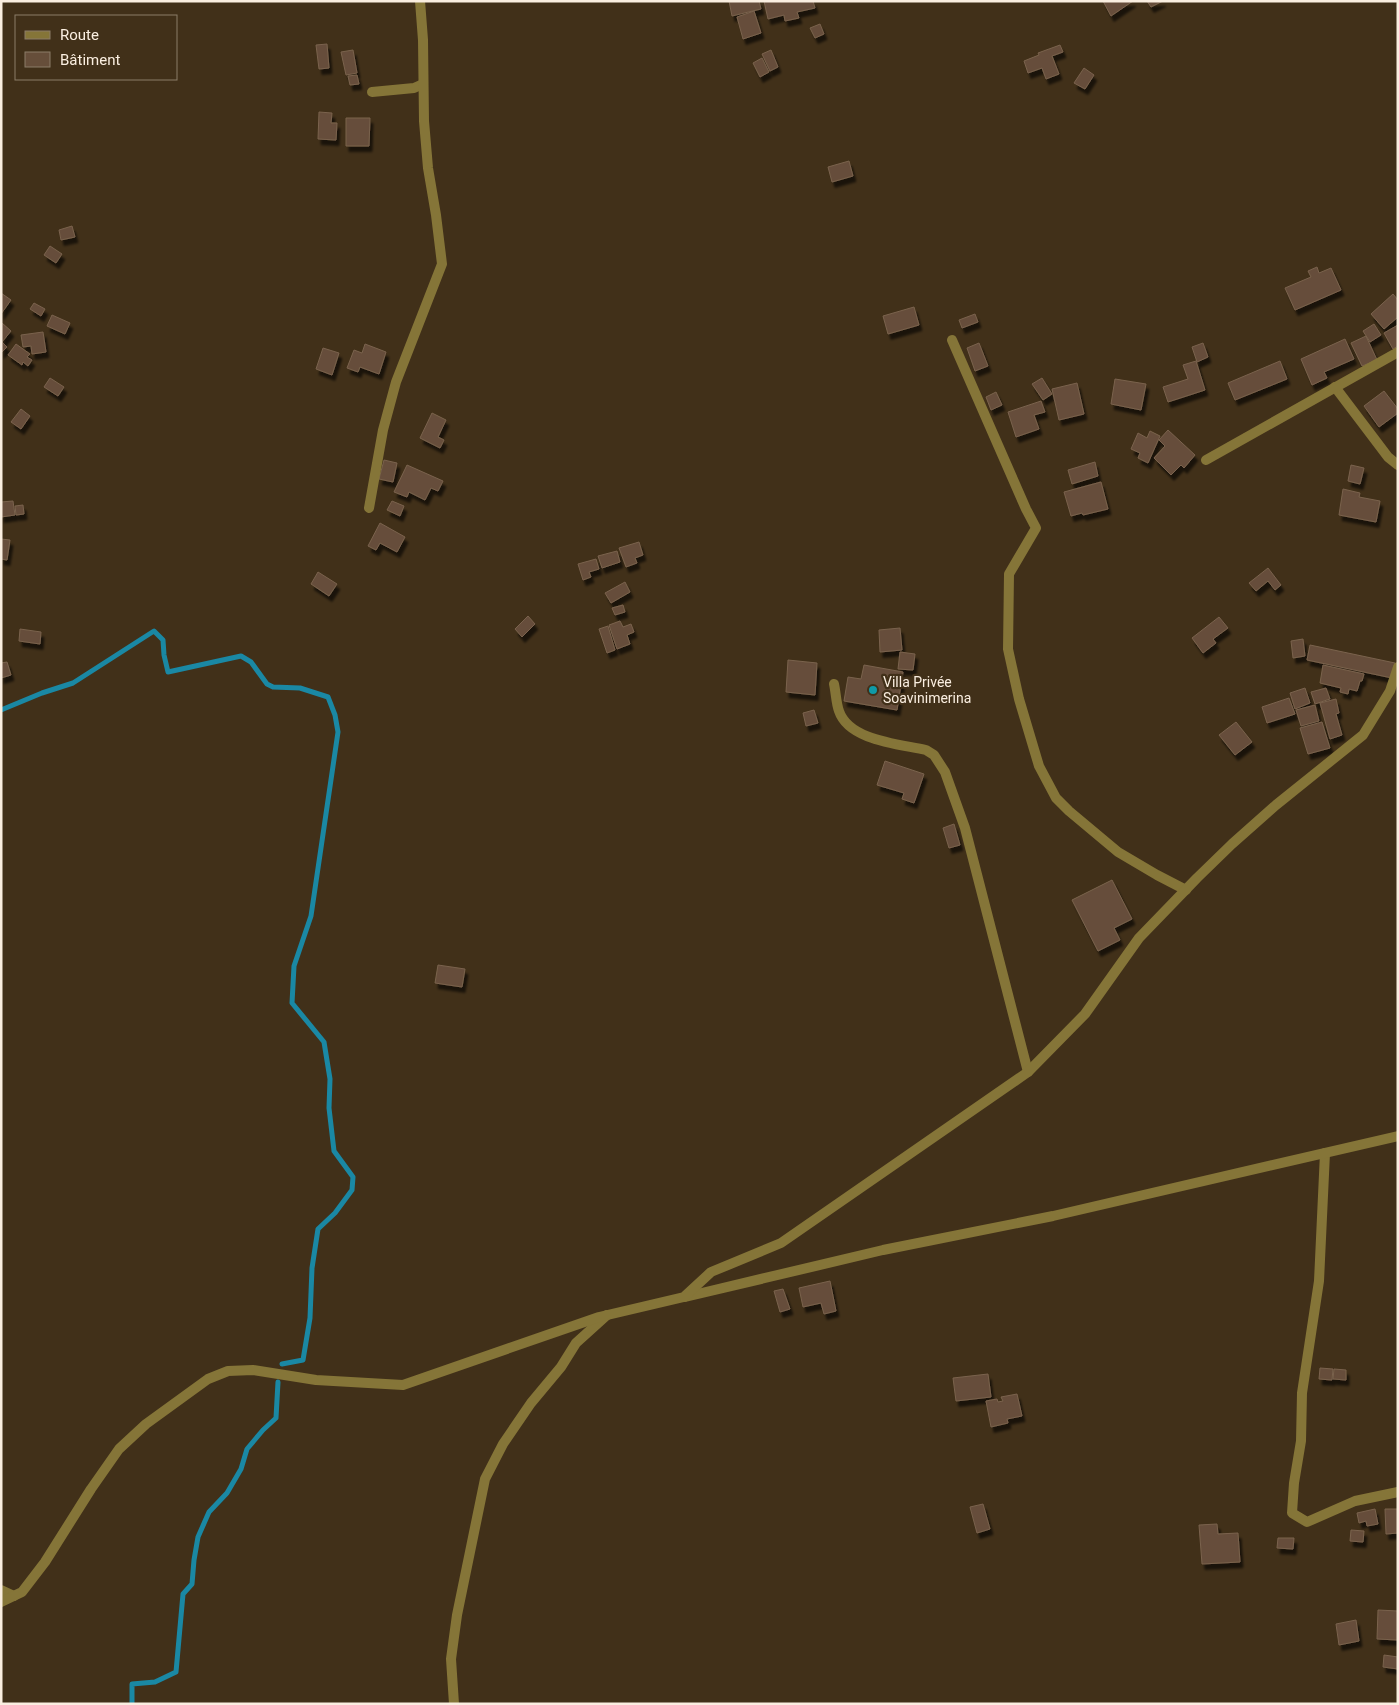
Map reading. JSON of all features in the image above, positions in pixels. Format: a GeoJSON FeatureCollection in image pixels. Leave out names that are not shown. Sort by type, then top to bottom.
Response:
{"type":"FeatureCollection","features":[{"type":"Feature","properties":{"kind":"street"},"geometry":{"type":"LineString","coordinates":[[368,508],[383,430],[396,382],[442,264],[427,159],[420,1]]}},
{"type":"Feature","properties":{"kind":"street"},"geometry":{"type":"LineString","coordinates":[[372,92],[414,88],[424,84]]}},
{"type":"Feature","properties":{"kind":"street"},"geometry":{"type":"LineString","coordinates":[[952,340],[1036,528],[1009,574],[1008,649],[1019,699],[1039,766],[1056,798],[1069,811],[1118,852],[1156,875],[1186,890]]}},
{"type":"Feature","properties":{"kind":"street"},"geometry":{"type":"LineString","coordinates":[[1206,460],[1398,352]]}},
{"type":"Feature","properties":{"kind":"street"},"geometry":{"type":"LineString","coordinates":[[1335,387],[1388,457],[1398,465]]}},
{"type":"Feature","properties":{"kind":"street"},"geometry":{"type":"LineString","coordinates":[[684,1297],[712,1272],[781,1242],[1028,1072],[1085,1014],[1139,938],[1186,890],[1232,844],[1276,805],[1363,735],[1390,691],[1398,667]]}},
{"type":"Feature","properties":{"kind":"street"},"geometry":{"type":"LineString","coordinates":[[834,684],[840,713],[851,727],[867,737],[926,750],[934,755],[945,772],[965,828],[1028,1072]]}},
{"type":"Feature","properties":{"kind":"street"},"geometry":{"type":"LineString","coordinates":[[1,1602],[22,1592],[45,1562],[91,1489],[119,1449],[146,1424],[208,1379],[228,1371],[253,1370],[316,1380],[404,1385],[607,1315],[883,1250],[1053,1216],[1398,1136]]}},
{"type":"Feature","properties":{"kind":"street"},"geometry":{"type":"LineString","coordinates":[[1325,1153],[1319,1281],[1302,1393],[1301,1441],[1294,1483],[1292,1513],[1307,1522],[1356,1501],[1398,1492]]}},
{"type":"Feature","properties":{"kind":"street"},"geometry":{"type":"LineString","coordinates":[[454,1704],[451,1659],[457,1615],[485,1479],[503,1444],[531,1403],[561,1367],[576,1344],[607,1315]]}},
{"type":"Feature","properties":{"kind":"street"},"geometry":{"type":"LineString","coordinates":[[1,1590],[14,1596]]}},
{"type":"Feature","properties":{"kind":"building"},"geometry":{"type":"Polygon","coordinates":[[[729,1],[759,1],[761,9],[732,16],[729,1]]]}},
{"type":"Feature","properties":{"kind":"building"},"geometry":{"type":"Polygon","coordinates":[[[764,1],[813,1],[815,8],[797,12],[799,18],[785,21],[784,15],[768,19],[764,1]]]}},
{"type":"Feature","properties":{"kind":"building"},"geometry":{"type":"Polygon","coordinates":[[[1103,1],[1133,1],[1111,16],[1103,1]]]}},
{"type":"Feature","properties":{"kind":"building"},"geometry":{"type":"Polygon","coordinates":[[[1147,1],[1163,1],[1151,7],[1147,1]]]}},
{"type":"Feature","properties":{"kind":"building"},"geometry":{"type":"Polygon","coordinates":[[[754,11],[761,33],[743,39],[737,17],[754,11]]]}},
{"type":"Feature","properties":{"kind":"building"},"geometry":{"type":"Polygon","coordinates":[[[820,24],[824,34],[815,38],[810,28],[820,24]]]}},
{"type":"Feature","properties":{"kind":"building"},"geometry":{"type":"Polygon","coordinates":[[[327,44],[329,68],[319,69],[316,45],[327,44]]]}},
{"type":"Feature","properties":{"kind":"building"},"geometry":{"type":"Polygon","coordinates":[[[1060,45],[1063,52],[1052,56],[1059,74],[1046,79],[1042,68],[1028,73],[1024,61],[1039,55],[1038,53],[1060,45]]]}},
{"type":"Feature","properties":{"kind":"building"},"geometry":{"type":"Polygon","coordinates":[[[353,50],[357,73],[346,75],[341,52],[353,50]]]}},
{"type":"Feature","properties":{"kind":"building"},"geometry":{"type":"Polygon","coordinates":[[[771,50],[778,67],[770,71],[762,54],[771,50]]]}},
{"type":"Feature","properties":{"kind":"building"},"geometry":{"type":"Polygon","coordinates":[[[762,58],[769,72],[760,77],[753,63],[762,58]]]}},
{"type":"Feature","properties":{"kind":"building"},"geometry":{"type":"Polygon","coordinates":[[[1084,68],[1094,75],[1085,89],[1074,83],[1084,68]]]}},
{"type":"Feature","properties":{"kind":"building"},"geometry":{"type":"Polygon","coordinates":[[[357,75],[359,84],[350,85],[348,76],[357,75]]]}},
{"type":"Feature","properties":{"kind":"building"},"geometry":{"type":"Polygon","coordinates":[[[319,112],[332,113],[331,123],[337,123],[336,140],[318,139],[319,112]]]}},
{"type":"Feature","properties":{"kind":"building"},"geometry":{"type":"Polygon","coordinates":[[[346,118],[370,118],[369,146],[346,146],[346,118]]]}},
{"type":"Feature","properties":{"kind":"building"},"geometry":{"type":"Polygon","coordinates":[[[849,161],[853,176],[832,182],[828,167],[849,161]]]}},
{"type":"Feature","properties":{"kind":"building"},"geometry":{"type":"Polygon","coordinates":[[[72,226],[75,237],[61,240],[59,230],[72,226]]]}},
{"type":"Feature","properties":{"kind":"building"},"geometry":{"type":"Polygon","coordinates":[[[50,246],[62,254],[56,263],[44,255],[50,246]]]}},
{"type":"Feature","properties":{"kind":"building"},"geometry":{"type":"Polygon","coordinates":[[[1317,267],[1319,273],[1331,268],[1341,290],[1295,310],[1285,288],[1311,277],[1308,271],[1317,267]]]}},
{"type":"Feature","properties":{"kind":"building"},"geometry":{"type":"Polygon","coordinates":[[[1,293],[11,300],[1,314],[1,293]]]}},
{"type":"Feature","properties":{"kind":"building"},"geometry":{"type":"Polygon","coordinates":[[[1393,294],[1398,300],[1398,317],[1384,329],[1371,314],[1393,294]]]}},
{"type":"Feature","properties":{"kind":"building"},"geometry":{"type":"Polygon","coordinates":[[[34,303],[45,309],[41,316],[30,309],[34,303]]]}},
{"type":"Feature","properties":{"kind":"building"},"geometry":{"type":"Polygon","coordinates":[[[914,307],[919,325],[888,334],[883,316],[914,307]]]}},
{"type":"Feature","properties":{"kind":"building"},"geometry":{"type":"Polygon","coordinates":[[[975,314],[978,322],[962,328],[959,320],[975,314]]]}},
{"type":"Feature","properties":{"kind":"building"},"geometry":{"type":"Polygon","coordinates":[[[52,315],[70,323],[65,334],[47,326],[52,315]]]}},
{"type":"Feature","properties":{"kind":"building"},"geometry":{"type":"Polygon","coordinates":[[[2,323],[11,331],[2,342],[7,347],[1,353],[2,323]]]}},
{"type":"Feature","properties":{"kind":"building"},"geometry":{"type":"Polygon","coordinates":[[[1374,324],[1381,335],[1370,342],[1363,331],[1374,324]]]}},
{"type":"Feature","properties":{"kind":"building"},"geometry":{"type":"Polygon","coordinates":[[[1398,325],[1398,346],[1393,349],[1384,333],[1398,325]]]}},
{"type":"Feature","properties":{"kind":"building"},"geometry":{"type":"Polygon","coordinates":[[[43,332],[46,352],[32,354],[31,346],[23,347],[21,335],[43,332]]]}},
{"type":"Feature","properties":{"kind":"building"},"geometry":{"type":"Polygon","coordinates":[[[1366,336],[1377,360],[1362,366],[1351,343],[1366,336]]]}},
{"type":"Feature","properties":{"kind":"building"},"geometry":{"type":"Polygon","coordinates":[[[1345,339],[1354,359],[1324,372],[1327,378],[1312,385],[1301,359],[1345,339]]]}},
{"type":"Feature","properties":{"kind":"building"},"geometry":{"type":"Polygon","coordinates":[[[979,343],[988,366],[975,371],[967,348],[979,343]]]}},
{"type":"Feature","properties":{"kind":"building"},"geometry":{"type":"Polygon","coordinates":[[[1203,343],[1208,357],[1197,362],[1192,347],[1203,343]]]}},
{"type":"Feature","properties":{"kind":"building"},"geometry":{"type":"Polygon","coordinates":[[[16,344],[30,354],[27,357],[32,360],[28,366],[23,362],[22,365],[8,355],[16,344]]]}},
{"type":"Feature","properties":{"kind":"building"},"geometry":{"type":"Polygon","coordinates":[[[365,344],[386,352],[379,374],[360,367],[358,372],[347,368],[354,350],[362,353],[365,344]]]}},
{"type":"Feature","properties":{"kind":"building"},"geometry":{"type":"Polygon","coordinates":[[[323,348],[339,353],[332,375],[316,369],[323,348]]]}},
{"type":"Feature","properties":{"kind":"building"},"geometry":{"type":"Polygon","coordinates":[[[1196,361],[1205,390],[1168,402],[1163,387],[1188,379],[1183,365],[1196,361]]]}},
{"type":"Feature","properties":{"kind":"building"},"geometry":{"type":"Polygon","coordinates":[[[1280,361],[1287,379],[1235,400],[1228,383],[1280,361]]]}},
{"type":"Feature","properties":{"kind":"building"},"geometry":{"type":"Polygon","coordinates":[[[50,378],[64,387],[58,396],[44,387],[50,378]]]}},
{"type":"Feature","properties":{"kind":"building"},"geometry":{"type":"Polygon","coordinates":[[[1042,378],[1052,394],[1043,400],[1032,384],[1042,378]]]}},
{"type":"Feature","properties":{"kind":"building"},"geometry":{"type":"Polygon","coordinates":[[[1115,379],[1146,384],[1141,410],[1111,404],[1115,379]]]}},
{"type":"Feature","properties":{"kind":"building"},"geometry":{"type":"Polygon","coordinates":[[[1077,383],[1084,414],[1059,420],[1052,389],[1077,383]]]}},
{"type":"Feature","properties":{"kind":"building"},"geometry":{"type":"Polygon","coordinates":[[[1384,391],[1398,409],[1398,413],[1379,427],[1364,406],[1384,391]]]}},
{"type":"Feature","properties":{"kind":"building"},"geometry":{"type":"Polygon","coordinates":[[[996,392],[1002,405],[991,410],[986,397],[996,392]]]}},
{"type":"Feature","properties":{"kind":"building"},"geometry":{"type":"Polygon","coordinates":[[[1041,401],[1045,412],[1034,415],[1039,429],[1016,437],[1008,412],[1041,401]]]}},
{"type":"Feature","properties":{"kind":"building"},"geometry":{"type":"Polygon","coordinates":[[[21,409],[30,416],[21,429],[11,422],[21,409]]]}},
{"type":"Feature","properties":{"kind":"building"},"geometry":{"type":"Polygon","coordinates":[[[432,413],[446,420],[438,437],[444,440],[440,448],[420,438],[432,413]]]}},
{"type":"Feature","properties":{"kind":"building"},"geometry":{"type":"Polygon","coordinates":[[[1168,430],[1195,455],[1184,468],[1181,465],[1171,475],[1154,458],[1165,446],[1159,440],[1168,430]]]}},
{"type":"Feature","properties":{"kind":"building"},"geometry":{"type":"Polygon","coordinates":[[[1150,431],[1160,436],[1148,463],[1138,458],[1140,453],[1131,449],[1138,433],[1147,438],[1150,431]]]}},
{"type":"Feature","properties":{"kind":"building"},"geometry":{"type":"Polygon","coordinates":[[[384,460],[397,463],[393,482],[379,479],[384,460]]]}},
{"type":"Feature","properties":{"kind":"building"},"geometry":{"type":"Polygon","coordinates":[[[1095,462],[1098,476],[1072,484],[1068,470],[1095,462]]]}},
{"type":"Feature","properties":{"kind":"building"},"geometry":{"type":"Polygon","coordinates":[[[407,465],[443,481],[438,491],[431,488],[425,500],[409,492],[407,497],[394,492],[407,465]]]}},
{"type":"Feature","properties":{"kind":"building"},"geometry":{"type":"Polygon","coordinates":[[[1351,465],[1364,468],[1360,484],[1348,481],[1351,465]]]}},
{"type":"Feature","properties":{"kind":"building"},"geometry":{"type":"Polygon","coordinates":[[[1101,482],[1108,509],[1071,516],[1064,492],[1101,482]]]}},
{"type":"Feature","properties":{"kind":"building"},"geometry":{"type":"Polygon","coordinates":[[[1343,489],[1360,493],[1359,497],[1380,501],[1376,522],[1339,515],[1343,489]]]}},
{"type":"Feature","properties":{"kind":"building"},"geometry":{"type":"Polygon","coordinates":[[[13,501],[15,515],[1,517],[1,502],[13,501]]]}},
{"type":"Feature","properties":{"kind":"building"},"geometry":{"type":"Polygon","coordinates":[[[392,501],[404,506],[400,516],[387,510],[392,501]]]}},
{"type":"Feature","properties":{"kind":"building"},"geometry":{"type":"Polygon","coordinates":[[[23,505],[24,514],[16,515],[15,506],[23,505]]]}},
{"type":"Feature","properties":{"kind":"building"},"geometry":{"type":"Polygon","coordinates":[[[380,523],[405,537],[397,552],[380,543],[376,550],[368,546],[380,523]]]}},
{"type":"Feature","properties":{"kind":"building"},"geometry":{"type":"Polygon","coordinates":[[[1,539],[10,540],[7,560],[1,559],[1,539]]]}},
{"type":"Feature","properties":{"kind":"building"},"geometry":{"type":"Polygon","coordinates":[[[639,542],[643,555],[635,558],[637,563],[626,567],[619,548],[639,542]]]}},
{"type":"Feature","properties":{"kind":"building"},"geometry":{"type":"Polygon","coordinates":[[[617,551],[620,562],[602,568],[598,556],[617,551]]]}},
{"type":"Feature","properties":{"kind":"building"},"geometry":{"type":"Polygon","coordinates":[[[596,559],[599,569],[589,572],[591,577],[583,580],[578,564],[596,559]]]}},
{"type":"Feature","properties":{"kind":"building"},"geometry":{"type":"Polygon","coordinates":[[[1268,568],[1281,585],[1275,590],[1268,581],[1256,591],[1249,583],[1268,568]]]}},
{"type":"Feature","properties":{"kind":"building"},"geometry":{"type":"Polygon","coordinates":[[[318,572],[337,584],[329,596],[311,584],[318,572]]]}},
{"type":"Feature","properties":{"kind":"building"},"geometry":{"type":"Polygon","coordinates":[[[625,582],[630,592],[611,603],[605,593],[625,582]]]}},
{"type":"Feature","properties":{"kind":"building"},"geometry":{"type":"Polygon","coordinates":[[[623,605],[625,612],[615,615],[612,608],[623,605]]]}},
{"type":"Feature","properties":{"kind":"building"},"geometry":{"type":"Polygon","coordinates":[[[528,616],[535,624],[522,637],[515,629],[528,616]]]}},
{"type":"Feature","properties":{"kind":"building"},"geometry":{"type":"Polygon","coordinates":[[[1219,617],[1228,628],[1213,639],[1216,643],[1203,653],[1192,638],[1219,617]]]}},
{"type":"Feature","properties":{"kind":"building"},"geometry":{"type":"Polygon","coordinates":[[[620,621],[623,627],[631,624],[634,632],[627,635],[630,644],[617,649],[609,625],[620,621]]]}},
{"type":"Feature","properties":{"kind":"building"},"geometry":{"type":"Polygon","coordinates":[[[608,626],[615,650],[607,653],[599,629],[608,626]]]}},
{"type":"Feature","properties":{"kind":"building"},"geometry":{"type":"Polygon","coordinates":[[[900,628],[902,650],[880,652],[879,630],[900,628]]]}},
{"type":"Feature","properties":{"kind":"building"},"geometry":{"type":"Polygon","coordinates":[[[20,629],[41,632],[40,644],[19,641],[20,629]]]}},
{"type":"Feature","properties":{"kind":"building"},"geometry":{"type":"Polygon","coordinates":[[[1303,639],[1305,656],[1293,658],[1291,641],[1303,639]]]}},
{"type":"Feature","properties":{"kind":"building"},"geometry":{"type":"Polygon","coordinates":[[[1310,645],[1395,663],[1392,678],[1307,660],[1310,645]]]}},
{"type":"Feature","properties":{"kind":"building"},"geometry":{"type":"Polygon","coordinates":[[[900,652],[915,654],[913,670],[898,669],[900,652]]]}},
{"type":"Feature","properties":{"kind":"building"},"geometry":{"type":"Polygon","coordinates":[[[788,660],[817,663],[815,695],[786,692],[788,660]]]}},
{"type":"Feature","properties":{"kind":"building"},"geometry":{"type":"Polygon","coordinates":[[[7,662],[11,675],[1,678],[1,663],[7,662]]]}},
{"type":"Feature","properties":{"kind":"building","name":"Villa Privée Soavinimerina"},"geometry":{"type":"Polygon","coordinates":[[[864,665],[903,672],[897,710],[844,701],[848,677],[861,679],[864,665]]]}},
{"type":"Feature","properties":{"kind":"building"},"geometry":{"type":"Polygon","coordinates":[[[1323,665],[1364,674],[1357,691],[1349,689],[1348,694],[1340,692],[1341,688],[1320,683],[1323,665]]]}},
{"type":"Feature","properties":{"kind":"building"},"geometry":{"type":"Polygon","coordinates":[[[1305,688],[1310,703],[1295,709],[1290,693],[1305,688]]]}},
{"type":"Feature","properties":{"kind":"building"},"geometry":{"type":"Polygon","coordinates":[[[1326,688],[1330,699],[1315,704],[1311,692],[1326,688]]]}},
{"type":"Feature","properties":{"kind":"building"},"geometry":{"type":"Polygon","coordinates":[[[1289,698],[1295,714],[1267,723],[1262,707],[1289,698]]]}},
{"type":"Feature","properties":{"kind":"building"},"geometry":{"type":"Polygon","coordinates":[[[1336,699],[1339,713],[1336,714],[1342,735],[1330,739],[1320,703],[1336,699]]]}},
{"type":"Feature","properties":{"kind":"building"},"geometry":{"type":"Polygon","coordinates":[[[1315,705],[1319,721],[1301,726],[1296,710],[1315,705]]]}},
{"type":"Feature","properties":{"kind":"building"},"geometry":{"type":"Polygon","coordinates":[[[814,710],[818,723],[806,726],[803,713],[814,710]]]}},
{"type":"Feature","properties":{"kind":"building"},"geometry":{"type":"Polygon","coordinates":[[[1236,722],[1252,742],[1235,755],[1219,735],[1236,722]]]}},
{"type":"Feature","properties":{"kind":"building"},"geometry":{"type":"Polygon","coordinates":[[[1322,722],[1330,748],[1308,754],[1300,728],[1322,722]]]}},
{"type":"Feature","properties":{"kind":"building"},"geometry":{"type":"Polygon","coordinates":[[[885,761],[924,774],[914,803],[902,799],[904,793],[877,785],[885,761]]]}},
{"type":"Feature","properties":{"kind":"building"},"geometry":{"type":"Polygon","coordinates":[[[954,824],[960,845],[949,848],[943,828],[954,824]]]}},
{"type":"Feature","properties":{"kind":"building"},"geometry":{"type":"Polygon","coordinates":[[[1112,880],[1132,919],[1114,928],[1120,940],[1098,951],[1072,900],[1112,880]]]}},
{"type":"Feature","properties":{"kind":"building"},"geometry":{"type":"Polygon","coordinates":[[[438,965],[465,969],[462,987],[435,983],[438,965]]]}},
{"type":"Feature","properties":{"kind":"building"},"geometry":{"type":"Polygon","coordinates":[[[830,1281],[836,1311],[824,1314],[821,1303],[803,1307],[799,1288],[830,1281]]]}},
{"type":"Feature","properties":{"kind":"building"},"geometry":{"type":"Polygon","coordinates":[[[783,1289],[790,1309],[780,1312],[774,1291],[783,1289]]]}},
{"type":"Feature","properties":{"kind":"building"},"geometry":{"type":"Polygon","coordinates":[[[1320,1368],[1333,1369],[1332,1380],[1319,1379],[1320,1368]]]}},
{"type":"Feature","properties":{"kind":"building"},"geometry":{"type":"Polygon","coordinates":[[[1334,1369],[1346,1370],[1346,1380],[1333,1379],[1334,1369]]]}},
{"type":"Feature","properties":{"kind":"building"},"geometry":{"type":"Polygon","coordinates":[[[988,1374],[991,1397],[956,1401],[953,1378],[988,1374]]]}},
{"type":"Feature","properties":{"kind":"building"},"geometry":{"type":"Polygon","coordinates":[[[1017,1394],[1022,1416],[1007,1419],[1008,1423],[991,1427],[986,1401],[997,1399],[998,1402],[1003,1401],[1001,1397],[1017,1394]]]}},
{"type":"Feature","properties":{"kind":"building"},"geometry":{"type":"Polygon","coordinates":[[[983,1504],[990,1529],[977,1533],[970,1507],[983,1504]]]}},
{"type":"Feature","properties":{"kind":"building"},"geometry":{"type":"Polygon","coordinates":[[[1375,1509],[1378,1524],[1367,1526],[1366,1521],[1359,1523],[1357,1513],[1375,1509]]]}},
{"type":"Feature","properties":{"kind":"building"},"geometry":{"type":"Polygon","coordinates":[[[1385,1509],[1398,1509],[1398,1533],[1386,1534],[1385,1509]]]}},
{"type":"Feature","properties":{"kind":"building"},"geometry":{"type":"Polygon","coordinates":[[[1217,1524],[1218,1534],[1238,1533],[1240,1562],[1202,1564],[1199,1525],[1217,1524]]]}},
{"type":"Feature","properties":{"kind":"building"},"geometry":{"type":"Polygon","coordinates":[[[1351,1530],[1364,1531],[1363,1542],[1350,1541],[1351,1530]]]}},
{"type":"Feature","properties":{"kind":"building"},"geometry":{"type":"Polygon","coordinates":[[[1278,1538],[1294,1538],[1293,1549],[1277,1548],[1278,1538]]]}},
{"type":"Feature","properties":{"kind":"building"},"geometry":{"type":"Polygon","coordinates":[[[1378,1610],[1398,1611],[1398,1640],[1377,1639],[1378,1610]]]}},
{"type":"Feature","properties":{"kind":"building"},"geometry":{"type":"Polygon","coordinates":[[[1356,1620],[1359,1641],[1339,1645],[1336,1624],[1356,1620]]]}},
{"type":"Feature","properties":{"kind":"building"},"geometry":{"type":"Polygon","coordinates":[[[1384,1655],[1398,1657],[1398,1669],[1383,1667],[1384,1655]]]}},
{"type":"Feature","properties":{"kind":"waterway"},"geometry":{"type":"LineString","coordinates":[[1,710],[42,693],[73,683],[154,631],[163,640],[168,672],[241,656],[251,662],[267,684],[273,687],[300,688],[328,697],[335,715],[338,732],[311,916],[294,966],[292,1003],[324,1042],[330,1079],[329,1108],[334,1151],[353,1177],[352,1190],[335,1213],[318,1229],[312,1268],[310,1318],[303,1360],[282,1364]]}},
{"type":"Feature","properties":{"kind":"waterway"},"geometry":{"type":"LineString","coordinates":[[132,1704],[132,1684],[155,1682],[176,1672],[183,1594],[192,1584],[198,1537],[209,1512],[227,1493],[241,1469],[247,1449],[276,1418],[278,1382]]}},
{"type":"Feature","properties":{"kind":"place","name":"Villa Privée Soavinimerina"},"geometry":{"type":"Point","coordinates":[873,690]}}]}
